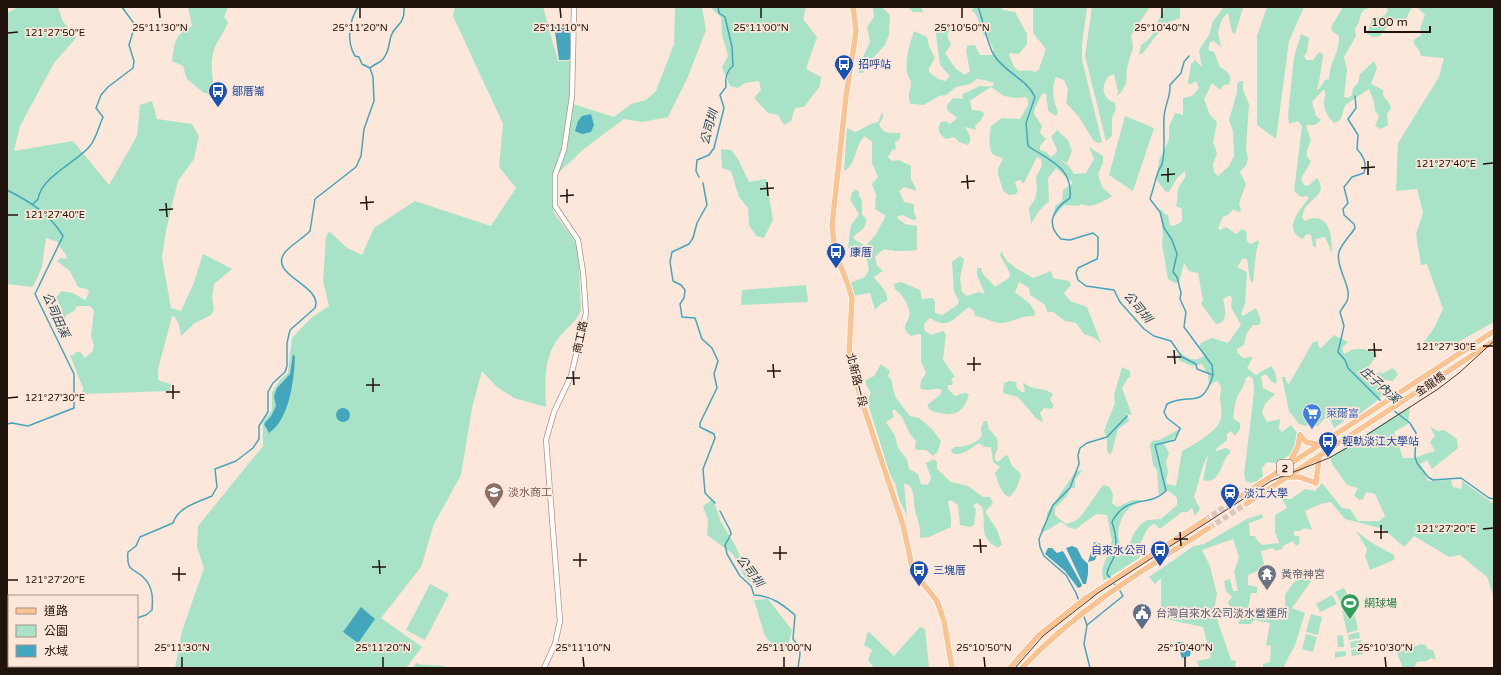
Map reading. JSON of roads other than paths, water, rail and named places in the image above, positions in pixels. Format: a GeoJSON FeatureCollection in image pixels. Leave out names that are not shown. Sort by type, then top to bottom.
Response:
{"type":"FeatureCollection","features":[{"type":"Feature","properties":{"kind":"main road","name":"北新路一段"},"geometry":{"type":"LineString","coordinates":[[853,7],[856,30],[846,96],[832,226],[835,252],[852,298],[849,354],[861,399],[902,525],[913,571],[937,601],[944,621],[952,668]]}},
{"type":"Feature","properties":{"kind":"main road","name":"金龍橋"},"geometry":{"type":"LineString","coordinates":[[1320,445],[1494,331]]}},
{"type":"Feature","properties":{"kind":"main road","name":"金龍橋"},"geometry":{"type":"LineString","coordinates":[[1319,457],[1494,341]]}},
{"type":"Feature","properties":{"kind":"main road"},"geometry":{"type":"LineString","coordinates":[[1288,466],[1298,446],[1300,435],[1306,442],[1320,445]]}},
{"type":"Feature","properties":{"kind":"main road","name":"2"},"geometry":{"type":"LineString","coordinates":[[1241,496],[1320,445]]}},
{"type":"Feature","properties":{"kind":"main road"},"geometry":{"type":"LineString","coordinates":[[1288,477],[1299,477],[1316,483],[1319,457]]}},
{"type":"Feature","properties":{"kind":"main road","name":"2"},"geometry":{"type":"LineString","coordinates":[[1246,504],[1319,457]]}},
{"type":"Feature","properties":{"kind":"main road"},"geometry":{"type":"LineString","coordinates":[[1010,668],[1038,636],[1086,598],[1205,520]]}},
{"type":"Feature","properties":{"kind":"main road"},"geometry":{"type":"LineString","coordinates":[[1022,668],[1041,647],[1073,620],[1123,582],[1209,528]]}},
{"type":"Feature","properties":{"kind":"street","name":"商工路"},"geometry":{"type":"LineString","coordinates":[[544,668],[555,644],[560,621],[546,440],[554,412],[571,376],[586,313],[583,272],[578,240],[555,206],[555,175],[564,150],[572,96],[574,7]]}},
{"type":"Feature","properties":{"kind":"water"},"geometry":{"type":"Polygon","coordinates":[[[570,24],[569,60],[559,60],[554,25],[570,24]]]}},
{"type":"Feature","properties":{"kind":"water"},"geometry":{"type":"Polygon","coordinates":[[[591,114],[594,125],[591,132],[582,134],[575,131],[578,121],[582,116],[591,114]]]}},
{"type":"Feature","properties":{"kind":"water"},"geometry":{"type":"Polygon","coordinates":[[[293,354],[295,357],[290,398],[282,418],[276,427],[269,433],[264,424],[271,416],[276,406],[274,396],[277,388],[290,374],[293,354]]]}},
{"type":"Feature","properties":{"kind":"water"},"geometry":{"type":"Polygon","coordinates":[[[343,408],[348,410],[350,415],[348,420],[343,422],[338,420],[336,415],[338,410],[343,408]]]}},
{"type":"Feature","properties":{"kind":"water"},"geometry":{"type":"Polygon","coordinates":[[[1094,542],[1101,544],[1095,560],[1088,562],[1094,542]]]}},
{"type":"Feature","properties":{"kind":"water"},"geometry":{"type":"Polygon","coordinates":[[[1072,546],[1077,548],[1082,558],[1088,564],[1086,584],[1083,584],[1066,548],[1072,546]]]}},
{"type":"Feature","properties":{"kind":"water"},"geometry":{"type":"Polygon","coordinates":[[[1048,548],[1052,548],[1057,553],[1063,551],[1082,585],[1081,587],[1078,588],[1065,571],[1045,554],[1048,548]]]}},
{"type":"Feature","properties":{"kind":"water"},"geometry":{"type":"Polygon","coordinates":[[[361,607],[375,619],[358,643],[343,632],[361,607]]]}},
{"type":"Feature","properties":{"kind":"water"},"geometry":{"type":"Polygon","coordinates":[[[1176,642],[1183,642],[1185,646],[1191,650],[1190,656],[1182,658],[1176,642]]]}},
{"type":"Feature","properties":{"kind":"waterway"},"geometry":{"type":"LineString","coordinates":[[33,204],[38,199],[46,184],[90,146],[96,136],[103,117],[96,108],[101,95],[108,87],[133,68],[134,61],[129,45],[135,25],[122,7]]}},
{"type":"Feature","properties":{"kind":"waterway"},"geometry":{"type":"LineString","coordinates":[[358,7],[352,18],[350,44],[355,56],[359,57],[362,64],[370,68]]}},
{"type":"Feature","properties":{"kind":"waterway"},"geometry":{"type":"LineString","coordinates":[[138,618],[146,615],[152,610],[152,594],[148,582],[130,567],[128,563],[128,552],[136,546],[140,537],[173,523],[179,513],[184,509],[212,496],[217,487],[215,469],[236,461],[253,448],[259,439],[259,426],[268,412],[268,392],[273,383],[285,372],[287,366],[287,343],[290,330],[315,308],[315,300],[311,293],[288,274],[283,267],[282,259],[286,251],[310,231],[315,199],[356,167],[361,156],[364,129],[374,101],[373,77],[370,68],[382,60],[385,56],[391,36],[403,18],[404,7]]}},
{"type":"Feature","properties":{"kind":"waterway","name":"公司圳"},"geometry":{"type":"LineString","coordinates":[[699,177],[696,171],[697,160],[709,155],[714,148],[724,108],[720,95],[726,87],[727,73],[733,66],[732,47],[725,17],[719,13],[718,7]]}},
{"type":"Feature","properties":{"kind":"waterway","name":"公司圳"},"geometry":{"type":"LineString","coordinates":[[978,7],[989,44],[994,55],[998,61],[1027,85],[1035,97],[1026,123],[1028,146],[1052,161],[1064,172],[1068,179],[1070,198],[1055,212],[1052,222],[1053,228],[1061,239],[1070,240],[1093,233],[1098,237],[1097,259],[1078,268],[1076,273],[1078,280],[1086,286],[1114,290],[1120,302],[1144,329],[1154,336],[1171,341],[1182,357],[1196,364],[1197,369],[1213,375],[1205,393],[1200,397],[1183,399],[1167,404],[1164,412],[1167,418],[1180,428],[1175,440],[1155,445],[1166,491],[1152,499],[1124,507],[1112,522],[1116,549],[1107,574],[1116,586]]}},
{"type":"Feature","properties":{"kind":"waterway"},"geometry":{"type":"LineString","coordinates":[[1189,56],[1184,62],[1181,73],[1170,85],[1164,114],[1164,147],[1162,165],[1158,172],[1150,199],[1160,212],[1164,228],[1172,240],[1177,254],[1173,272],[1177,277],[1181,293],[1180,299],[1186,312],[1184,327],[1212,365],[1213,374]]}},
{"type":"Feature","properties":{"kind":"waterway","name":"庄子內溪"},"geometry":{"type":"LineString","coordinates":[[1355,96],[1356,108],[1348,119],[1358,135],[1357,149],[1363,157],[1365,166],[1364,173],[1352,177],[1344,187],[1348,203],[1343,209],[1344,215],[1354,224],[1355,228],[1340,249],[1338,258],[1348,290],[1347,301],[1340,312],[1344,326],[1338,352],[1345,360],[1348,368],[1382,402]]}},
{"type":"Feature","properties":{"kind":"waterway","name":"公司圳"},"geometry":{"type":"LineString","coordinates":[[703,183],[707,205],[697,223],[693,238],[689,244],[672,252],[670,262],[673,281],[681,285],[685,290],[684,298],[680,304],[682,317],[695,318],[702,339],[712,348],[718,361],[714,374],[717,388],[700,423],[700,427],[714,434],[715,438],[703,469],[705,493],[715,503]]}},
{"type":"Feature","properties":{"kind":"waterway","name":"公司田溪"},"geometry":{"type":"LineString","coordinates":[[7,190],[38,209],[52,221],[63,236],[35,294],[74,374],[74,408],[28,426],[12,423],[7,424]]}},
{"type":"Feature","properties":{"kind":"waterway","name":"庄子內溪"},"geometry":{"type":"LineString","coordinates":[[1393,410],[1410,423],[1416,433],[1415,457],[1417,463],[1428,477],[1433,480],[1461,478],[1489,498],[1494,499]]}},
{"type":"Feature","properties":{"kind":"waterway"},"geometry":{"type":"LineString","coordinates":[[1079,601],[1066,575],[1044,556],[1040,547],[1039,539],[1053,505],[1070,488],[1079,464],[1078,455],[1080,448],[1087,443],[1107,437],[1127,416]]}},
{"type":"Feature","properties":{"kind":"waterway","name":"公司圳"},"geometry":{"type":"LineString","coordinates":[[720,511],[731,534],[725,545],[727,554],[740,576],[751,586],[754,595],[766,597],[776,601],[795,615],[793,639],[799,647],[800,654],[798,668]]}},
{"type":"Feature","properties":{"kind":"waterway","name":"公司圳"},"geometry":{"type":"LineString","coordinates":[[1090,668],[1084,644],[1087,625],[1123,596],[1119,589]]}},
{"type":"Feature","properties":{"kind":"waterway"},"geometry":{"type":"LineString","coordinates":[[1083,614],[1087,625]]}},
{"type":"Feature","properties":{"kind":"tunnel"},"geometry":{"type":"LineString","coordinates":[[1205,520],[1241,496]]}},
{"type":"Feature","properties":{"kind":"tunnel"},"geometry":{"type":"LineString","coordinates":[[1209,528],[1246,504]]}},
{"type":"Feature","properties":{"kind":"tram line"},"geometry":{"type":"LineString","coordinates":[[1015,668],[1043,636],[1098,593],[1271,481],[1329,458],[1345,449],[1438,389],[1459,373],[1494,341]]}},
{"type":"Feature","properties":{"kind":"place","name":"招呼站"},"geometry":{"type":"Point","coordinates":[844,81]}},
{"type":"Feature","properties":{"kind":"place","name":"鄒厝崙"},"geometry":{"type":"Point","coordinates":[218,108]}},
{"type":"Feature","properties":{"kind":"place","name":"康厝"},"geometry":{"type":"Point","coordinates":[836,269]}},
{"type":"Feature","properties":{"kind":"place","name":"萊爾富"},"geometry":{"type":"Point","coordinates":[1312,430]}},
{"type":"Feature","properties":{"kind":"place","name":"輕軌淡江大學站"},"geometry":{"type":"Point","coordinates":[1328,458]}},
{"type":"Feature","properties":{"kind":"place","name":"淡水商工"},"geometry":{"type":"Point","coordinates":[494,509]}},
{"type":"Feature","properties":{"kind":"place","name":"淡江大學"},"geometry":{"type":"Point","coordinates":[1230,510]}},
{"type":"Feature","properties":{"kind":"place","name":"自來水公司"},"geometry":{"type":"Point","coordinates":[1160,567]}},
{"type":"Feature","properties":{"kind":"place","name":"三塊厝"},"geometry":{"type":"Point","coordinates":[919,587]}},
{"type":"Feature","properties":{"kind":"place","name":"黃帝神宮"},"geometry":{"type":"Point","coordinates":[1267,591]}},
{"type":"Feature","properties":{"kind":"place","name":"網球場"},"geometry":{"type":"Point","coordinates":[1350,620]}},
{"type":"Feature","properties":{"kind":"place","name":"台灣自來水公司淡水營運所"},"geometry":{"type":"Point","coordinates":[1142,630]}}]}
